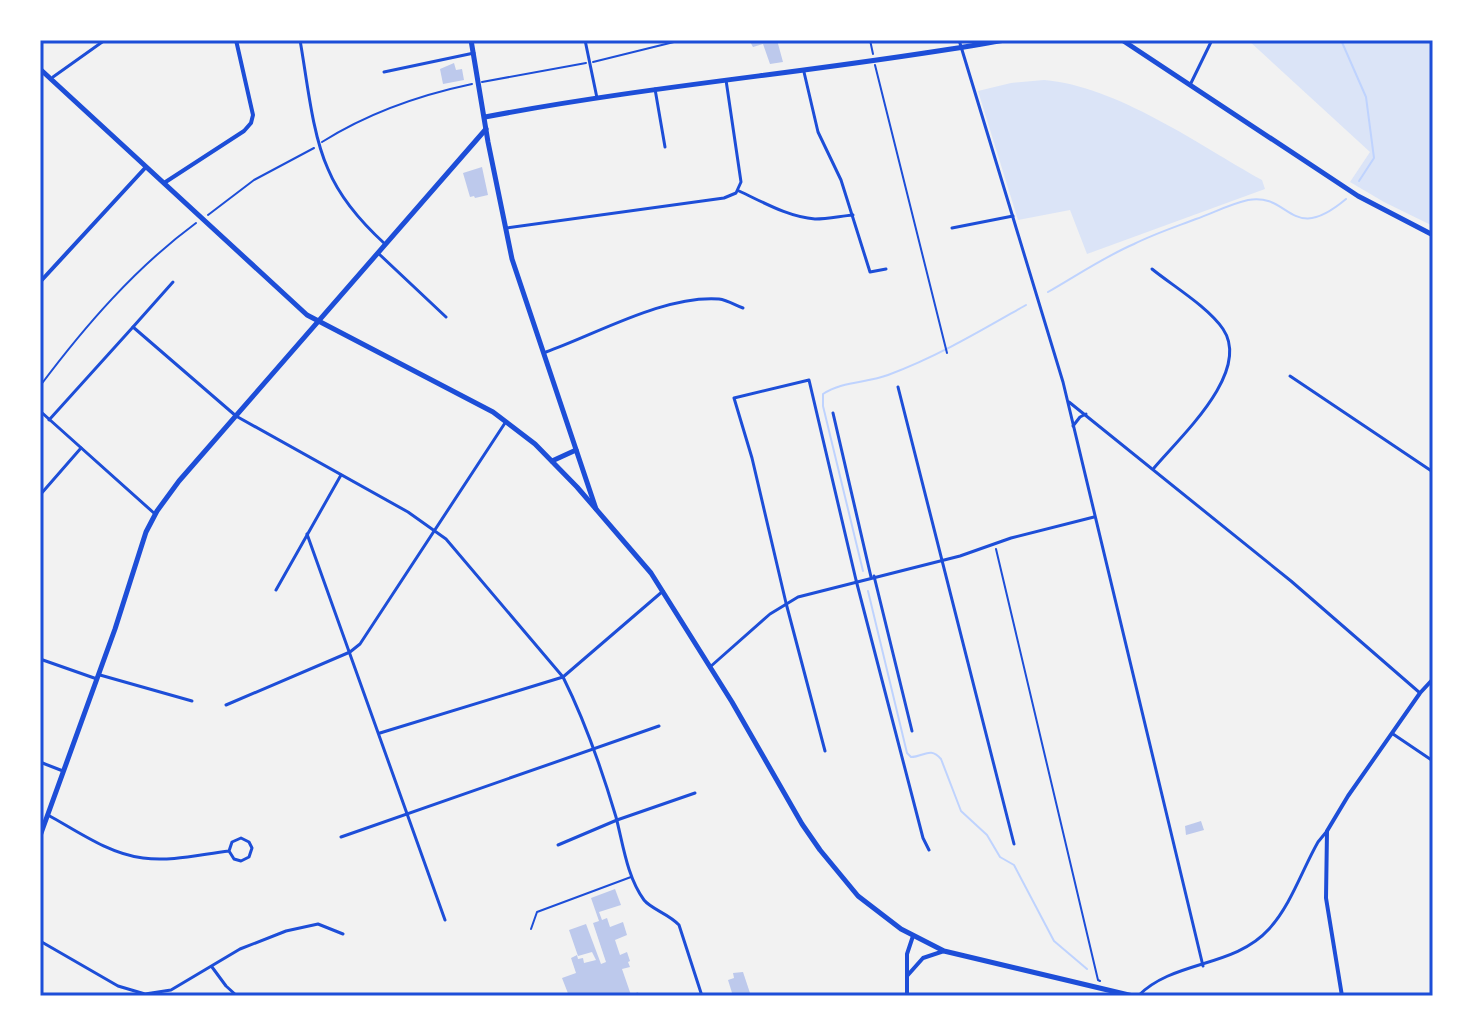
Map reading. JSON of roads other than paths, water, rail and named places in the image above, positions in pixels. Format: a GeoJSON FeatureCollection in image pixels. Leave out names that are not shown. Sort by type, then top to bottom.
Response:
{"type":"FeatureCollection","features":[{"type":"Feature","properties":{"kind":"main road"},"geometry":{"type":"LineString","coordinates":[[471,40],[505,228],[522,291],[597,510]]}},
{"type":"Feature","properties":{"kind":"main road"},"geometry":{"type":"LineString","coordinates":[[485,117],[655,89],[875,62],[1005,40]]}},
{"type":"Feature","properties":{"kind":"main road"},"geometry":{"type":"LineString","coordinates":[[1126,41],[1368,202],[1433,235]]}},
{"type":"Feature","properties":{"kind":"main road"},"geometry":{"type":"LineString","coordinates":[[40,69],[307,315],[506,421],[552,461],[597,510],[663,591],[820,850],[858,896],[913,936],[944,951],[1135,996]]}},
{"type":"Feature","properties":{"kind":"main road"},"geometry":{"type":"LineString","coordinates":[[40,836],[98,677],[146,532],[155,514],[179,481],[486,129]]}},
{"type":"Feature","properties":{"kind":"main road"},"geometry":{"type":"LineString","coordinates":[[552,461],[576,450]]}},
{"type":"Feature","properties":{"kind":"street"},"geometry":{"type":"LineString","coordinates":[[50,79],[105,40]]}},
{"type":"Feature","properties":{"kind":"street"},"geometry":{"type":"LineString","coordinates":[[164,183],[244,131],[251,123],[253,115],[236,40]]}},
{"type":"Feature","properties":{"kind":"street"},"geometry":{"type":"LineString","coordinates":[[300,40],[320,144],[334,182],[362,221],[385,244]]}},
{"type":"Feature","properties":{"kind":"street"},"geometry":{"type":"LineString","coordinates":[[585,40],[597,98]]}},
{"type":"Feature","properties":{"kind":"street"},"geometry":{"type":"LineString","coordinates":[[959,40],[1067,400],[1203,966]]}},
{"type":"Feature","properties":{"kind":"street"},"geometry":{"type":"LineString","coordinates":[[1190,84],[1212,40]]}},
{"type":"Feature","properties":{"kind":"street"},"geometry":{"type":"LineString","coordinates":[[384,72],[474,53]]}},
{"type":"Feature","properties":{"kind":"street"},"geometry":{"type":"LineString","coordinates":[[804,71],[818,132],[841,180],[870,272],[886,269]]}},
{"type":"Feature","properties":{"kind":"street"},"geometry":{"type":"LineString","coordinates":[[505,228],[724,198],[738,190],[741,182],[726,80]]}},
{"type":"Feature","properties":{"kind":"street"},"geometry":{"type":"LineString","coordinates":[[655,89],[665,147]]}},
{"type":"Feature","properties":{"kind":"street"},"geometry":{"type":"LineString","coordinates":[[40,282],[146,167]]}},
{"type":"Feature","properties":{"kind":"street"},"geometry":{"type":"LineString","coordinates":[[738,190],[789,214],[818,219],[853,215]]}},
{"type":"Feature","properties":{"kind":"street"},"geometry":{"type":"LineString","coordinates":[[952,228],[1013,216]]}},
{"type":"Feature","properties":{"kind":"street"},"geometry":{"type":"LineString","coordinates":[[377,253],[446,317]]}},
{"type":"Feature","properties":{"kind":"street"},"geometry":{"type":"LineString","coordinates":[[1152,269],[1222,328],[1230,353],[1228,370],[1220,389],[1154,468]]}},
{"type":"Feature","properties":{"kind":"street"},"geometry":{"type":"LineString","coordinates":[[49,420],[173,282]]}},
{"type":"Feature","properties":{"kind":"street"},"geometry":{"type":"LineString","coordinates":[[543,354],[657,309],[683,303],[722,299],[743,308]]}},
{"type":"Feature","properties":{"kind":"street"},"geometry":{"type":"LineString","coordinates":[[133,327],[236,416],[434,529],[494,593],[563,677],[617,820],[632,876],[644,900],[679,925],[702,996]]}},
{"type":"Feature","properties":{"kind":"street"},"geometry":{"type":"LineString","coordinates":[[1290,376],[1433,472]]}},
{"type":"Feature","properties":{"kind":"street"},"geometry":{"type":"LineString","coordinates":[[825,751],[734,398],[809,380],[856,580],[923,838],[929,850]]}},
{"type":"Feature","properties":{"kind":"street"},"geometry":{"type":"LineString","coordinates":[[898,387],[1014,844]]}},
{"type":"Feature","properties":{"kind":"street"},"geometry":{"type":"LineString","coordinates":[[1067,400],[1291,581],[1420,693]]}},
{"type":"Feature","properties":{"kind":"street"},"geometry":{"type":"LineString","coordinates":[[40,411],[155,514]]}},
{"type":"Feature","properties":{"kind":"street"},"geometry":{"type":"LineString","coordinates":[[833,413],[912,731]]}},
{"type":"Feature","properties":{"kind":"street"},"geometry":{"type":"LineString","coordinates":[[1073,426],[1086,414]]}},
{"type":"Feature","properties":{"kind":"street"},"geometry":{"type":"LineString","coordinates":[[226,705],[350,652],[371,632],[434,529],[506,421]]}},
{"type":"Feature","properties":{"kind":"street"},"geometry":{"type":"LineString","coordinates":[[40,495],[81,448]]}},
{"type":"Feature","properties":{"kind":"street"},"geometry":{"type":"LineString","coordinates":[[276,590],[341,475]]}},
{"type":"Feature","properties":{"kind":"street"},"geometry":{"type":"LineString","coordinates":[[710,667],[786,603],[856,580],[943,560],[1094,517]]}},
{"type":"Feature","properties":{"kind":"street"},"geometry":{"type":"LineString","coordinates":[[307,534],[445,920]]}},
{"type":"Feature","properties":{"kind":"street"},"geometry":{"type":"LineString","coordinates":[[379,734],[563,677],[663,591]]}},
{"type":"Feature","properties":{"kind":"street"},"geometry":{"type":"LineString","coordinates":[[40,659],[192,701]]}},
{"type":"Feature","properties":{"kind":"street"},"geometry":{"type":"LineString","coordinates":[[1135,996],[1174,974],[1203,966],[1250,945],[1268,931],[1348,796],[1433,679]]}},
{"type":"Feature","properties":{"kind":"street"},"geometry":{"type":"LineString","coordinates":[[341,837],[659,726]]}},
{"type":"Feature","properties":{"kind":"street"},"geometry":{"type":"LineString","coordinates":[[1393,734],[1433,761]]}},
{"type":"Feature","properties":{"kind":"street"},"geometry":{"type":"LineString","coordinates":[[40,762],[63,771]]}},
{"type":"Feature","properties":{"kind":"street"},"geometry":{"type":"LineString","coordinates":[[558,845],[617,820],[695,793]]}},
{"type":"Feature","properties":{"kind":"street"},"geometry":{"type":"LineString","coordinates":[[48,815],[108,847],[132,856],[157,859],[229,851]]}},
{"type":"Feature","properties":{"kind":"street"},"geometry":{"type":"LineString","coordinates":[[1327,831],[1326,898],[1342,996]]}},
{"type":"Feature","properties":{"kind":"street"},"geometry":{"type":"LineString","coordinates":[[241,838],[249,842],[252,848],[244,861],[234,859],[229,851],[232,842],[241,838]]}},
{"type":"Feature","properties":{"kind":"street"},"geometry":{"type":"LineString","coordinates":[[40,941],[106,980],[137,993],[154,994],[171,990],[263,938],[318,924],[343,934]]}},
{"type":"Feature","properties":{"kind":"street"},"geometry":{"type":"LineString","coordinates":[[907,996],[907,954],[913,936]]}},
{"type":"Feature","properties":{"kind":"street"},"geometry":{"type":"LineString","coordinates":[[906,978],[923,958],[944,951]]}},
{"type":"Feature","properties":{"kind":"street"},"geometry":{"type":"LineString","coordinates":[[212,967],[237,996]]}},
{"type":"Feature","properties":{"kind":"lane"},"geometry":{"type":"LineString","coordinates":[[531,929],[537,912],[632,876]]}},
{"type":"Feature","properties":{"kind":"waterway"},"geometry":{"type":"LineString","coordinates":[[1341,40],[1366,97],[1374,158],[1359,181]]}},
{"type":"Feature","properties":{"kind":"waterway"},"geometry":{"type":"LineString","coordinates":[[1048,292],[1142,240],[1241,202],[1262,200],[1302,218],[1313,218],[1346,199]]}},
{"type":"Feature","properties":{"kind":"waterway"},"geometry":{"type":"LineString","coordinates":[[863,571],[823,406],[823,394],[906,368],[959,343],[1026,305]]}},
{"type":"Feature","properties":{"kind":"waterway"},"geometry":{"type":"LineString","coordinates":[[868,591],[907,753],[911,757],[934,753],[941,759],[961,811],[987,835],[1000,857],[1014,865],[1054,941],[1087,969]]}}]}
